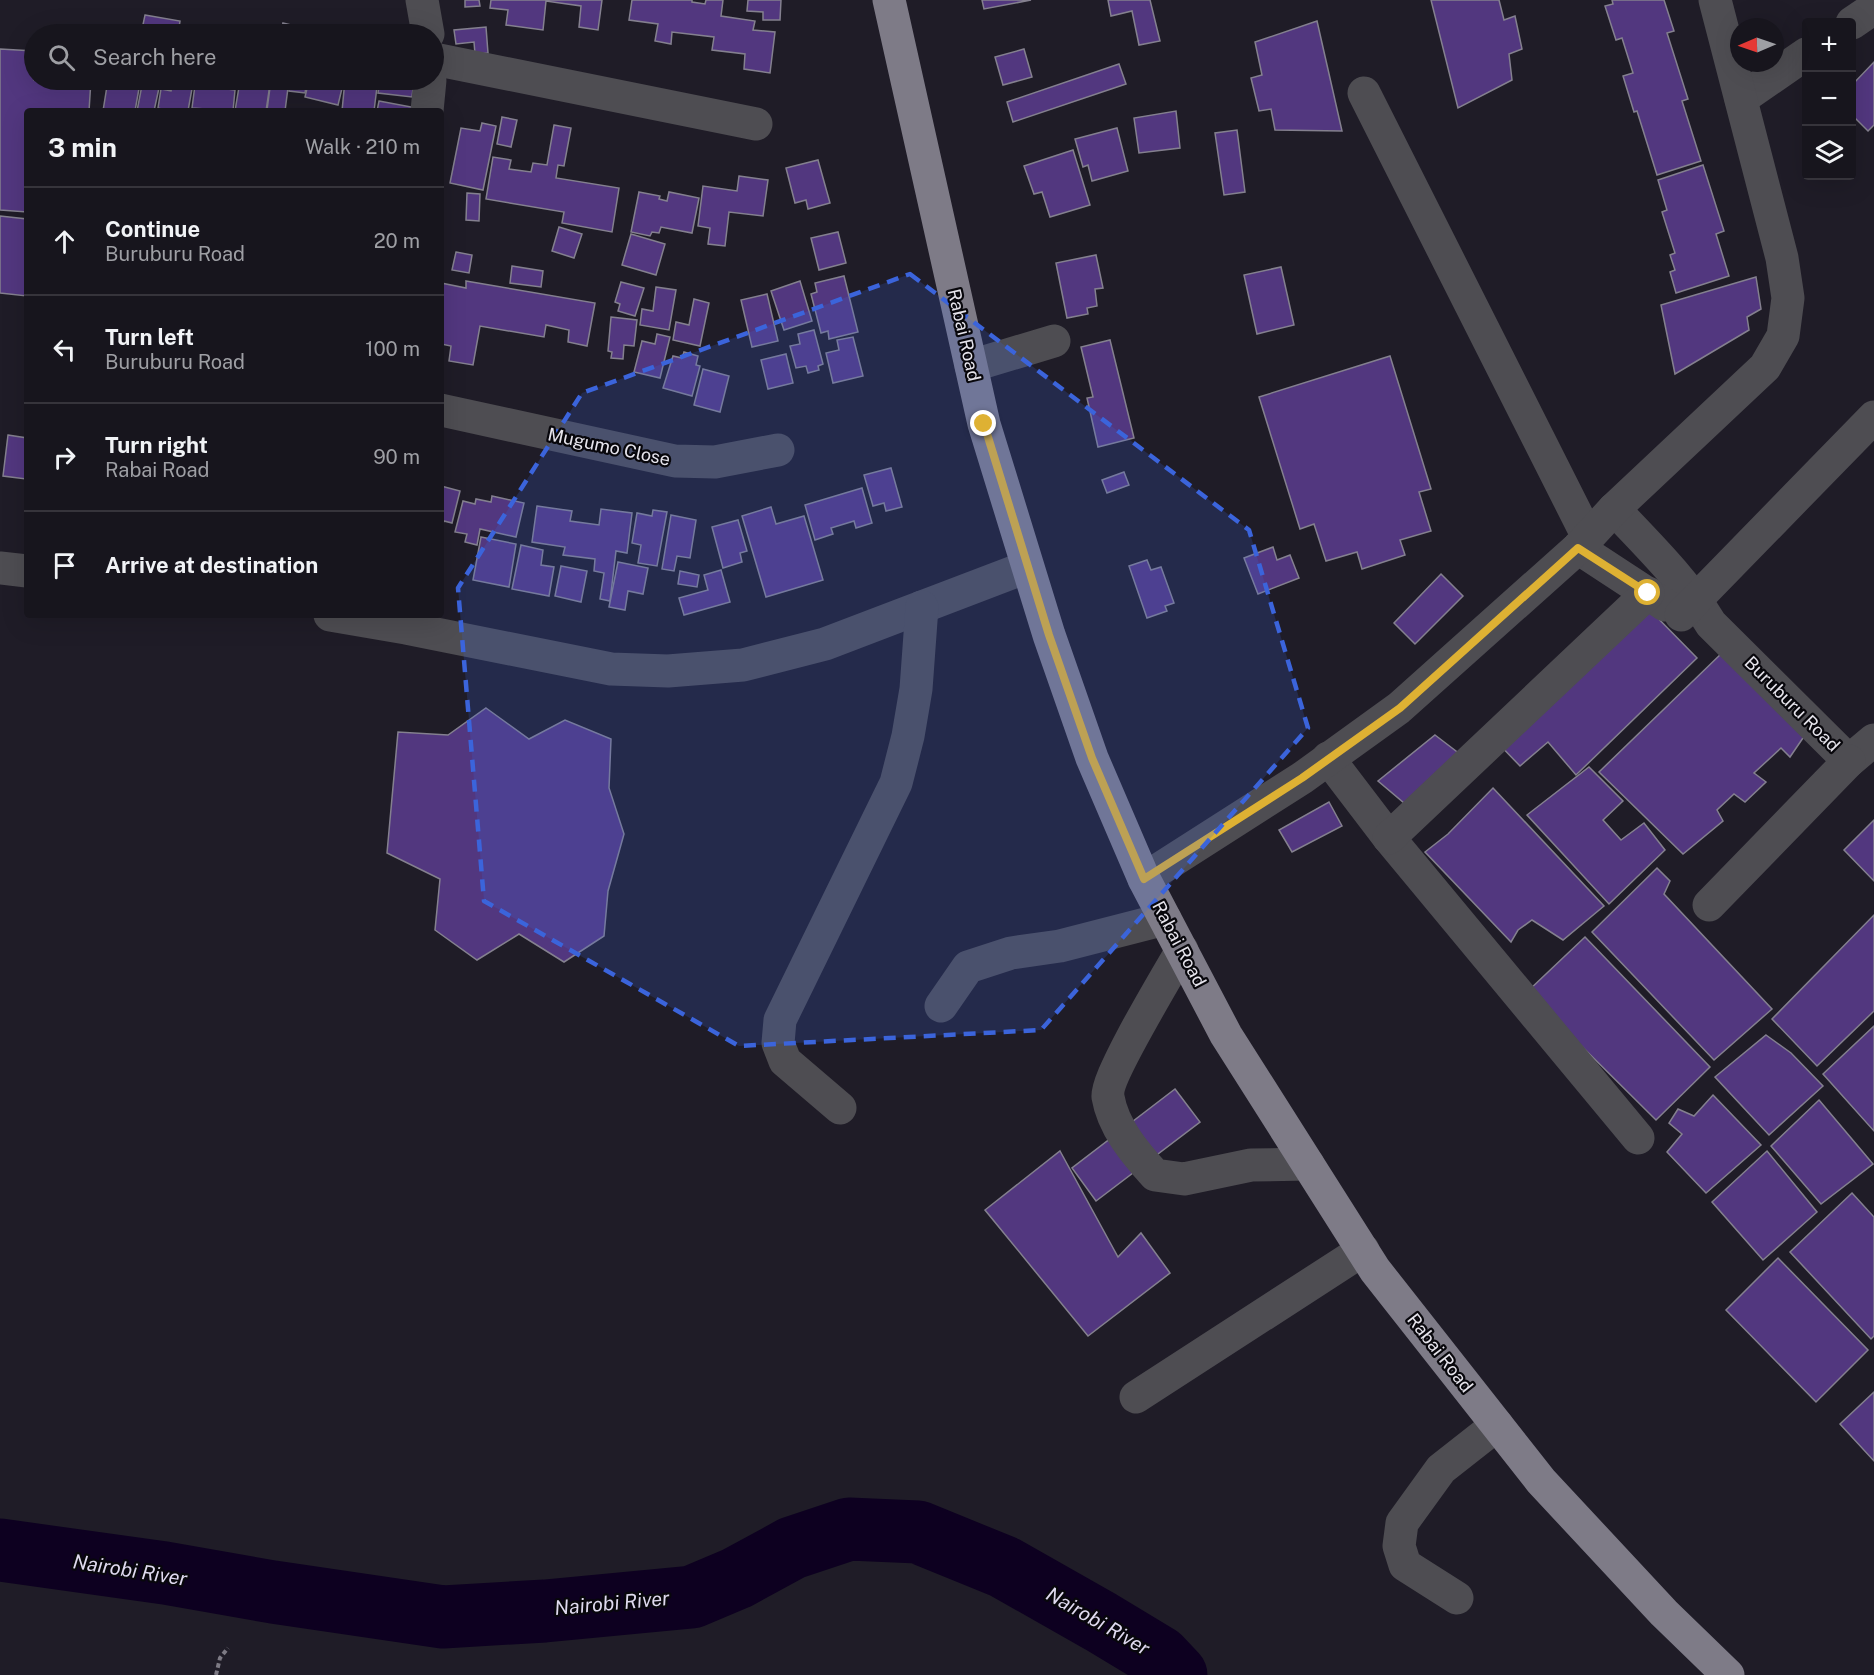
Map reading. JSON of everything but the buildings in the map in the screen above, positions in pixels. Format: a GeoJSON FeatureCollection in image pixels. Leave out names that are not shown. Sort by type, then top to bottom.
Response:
{"type":"FeatureCollection","features":[{"type":"Feature","properties":{"kind":"main road","name":"Rabai Road"},"geometry":{"type":"LineString","coordinates":[[889,0],[984,424],[1028,567],[1092,758],[1144,879],[1226,1035],[1375,1270],[1541,1480],[1664,1613],[1728,1675]]}},
{"type":"Feature","properties":{"kind":"street"},"geometry":{"type":"LineString","coordinates":[[422,0],[426,24]]}},
{"type":"Feature","properties":{"kind":"street"},"geometry":{"type":"LineString","coordinates":[[1144,879],[1302,778],[1400,708],[1583,542],[1765,367],[1783,336],[1788,298],[1782,258],[1715,0]]}},
{"type":"Feature","properties":{"kind":"street"},"geometry":{"type":"LineString","coordinates":[[1856,20],[1874,8]]}},
{"type":"Feature","properties":{"kind":"street"},"geometry":{"type":"LineString","coordinates":[[1741,99],[1802,57]]}},
{"type":"Feature","properties":{"kind":"street"},"geometry":{"type":"LineString","coordinates":[[444,61],[756,124]]}},
{"type":"Feature","properties":{"kind":"street"},"geometry":{"type":"LineString","coordinates":[[427,108],[429,90]]}},
{"type":"Feature","properties":{"kind":"street"},"geometry":{"type":"LineString","coordinates":[[1364,93],[1583,542]]}},
{"type":"Feature","properties":{"kind":"street"},"geometry":{"type":"LineString","coordinates":[[971,366],[1054,340]]}},
{"type":"Feature","properties":{"kind":"street","name":"Mugumo Close"},"geometry":{"type":"LineString","coordinates":[[444,411],[675,461],[716,462],[778,450]]}},
{"type":"Feature","properties":{"kind":"street"},"geometry":{"type":"LineString","coordinates":[[1696,613],[1874,417]]}},
{"type":"Feature","properties":{"kind":"street","name":"Buruburu Road"},"geometry":{"type":"LineString","coordinates":[[1614,510],[1660,556],[1696,613],[1849,761],[1874,740]]}},
{"type":"Feature","properties":{"kind":"street","name":"Buruburu Road"},"geometry":{"type":"LineString","coordinates":[[1583,542],[1648,593],[1696,613]]}},
{"type":"Feature","properties":{"kind":"street"},"geometry":{"type":"LineString","coordinates":[[348,618],[611,669],[668,671],[743,665],[825,644],[1028,567]]}},
{"type":"Feature","properties":{"kind":"street"},"geometry":{"type":"LineString","coordinates":[[0,568],[24,571]]}},
{"type":"Feature","properties":{"kind":"street"},"geometry":{"type":"LineString","coordinates":[[1389,838],[1648,593]]}},
{"type":"Feature","properties":{"kind":"street"},"geometry":{"type":"LineString","coordinates":[[840,1108],[785,1061],[778,1043],[780,1020],[896,783],[908,736],[916,689],[922,608]]}},
{"type":"Feature","properties":{"kind":"street"},"geometry":{"type":"LineString","coordinates":[[1328,758],[1389,838],[1638,1137]]}},
{"type":"Feature","properties":{"kind":"street"},"geometry":{"type":"LineString","coordinates":[[1709,905],[1849,761]]}},
{"type":"Feature","properties":{"kind":"street"},"geometry":{"type":"LineString","coordinates":[[941,1006],[968,967],[1011,953],[1060,946],[1165,919]]}},
{"type":"Feature","properties":{"kind":"street"},"geometry":{"type":"LineString","coordinates":[[1182,950],[1118,1064],[1107,1095],[1116,1123],[1135,1153],[1155,1175],[1184,1179],[1251,1165],[1308,1164]]}},
{"type":"Feature","properties":{"kind":"street"},"geometry":{"type":"LineString","coordinates":[[1136,1397],[1362,1250]]}},
{"type":"Feature","properties":{"kind":"street"},"geometry":{"type":"LineString","coordinates":[[1457,1598],[1405,1565],[1399,1546],[1402,1523],[1441,1469],[1497,1425]]}},
{"type":"Feature","properties":{"kind":"path"},"geometry":{"type":"LineString","coordinates":[[216,1675],[220,1658],[228,1648]]}},
{"type":"Feature","properties":{"kind":"highlighted area"},"geometry":{"type":"Polygon","coordinates":[[[910,274],[1249,530],[1308,728],[1041,1030],[739,1046],[484,901],[458,588],[582,393],[910,274]]]}},
{"type":"Feature","properties":{"kind":"waterway","name":"Nairobi River"},"geometry":{"type":"LineString","coordinates":[[0,1550],[165,1573],[273,1592],[443,1617],[545,1611],[692,1597],[737,1578],[792,1548],[849,1529],[918,1532],[1004,1567],[1159,1657],[1176,1675]]}},
{"type":"Feature","properties":{"kind":"route"},"geometry":{"type":"LineString","coordinates":[[984,424],[1049,635],[1092,758],[1144,879],[1302,778],[1400,708],[1578,548],[1648,593]]}}]}
